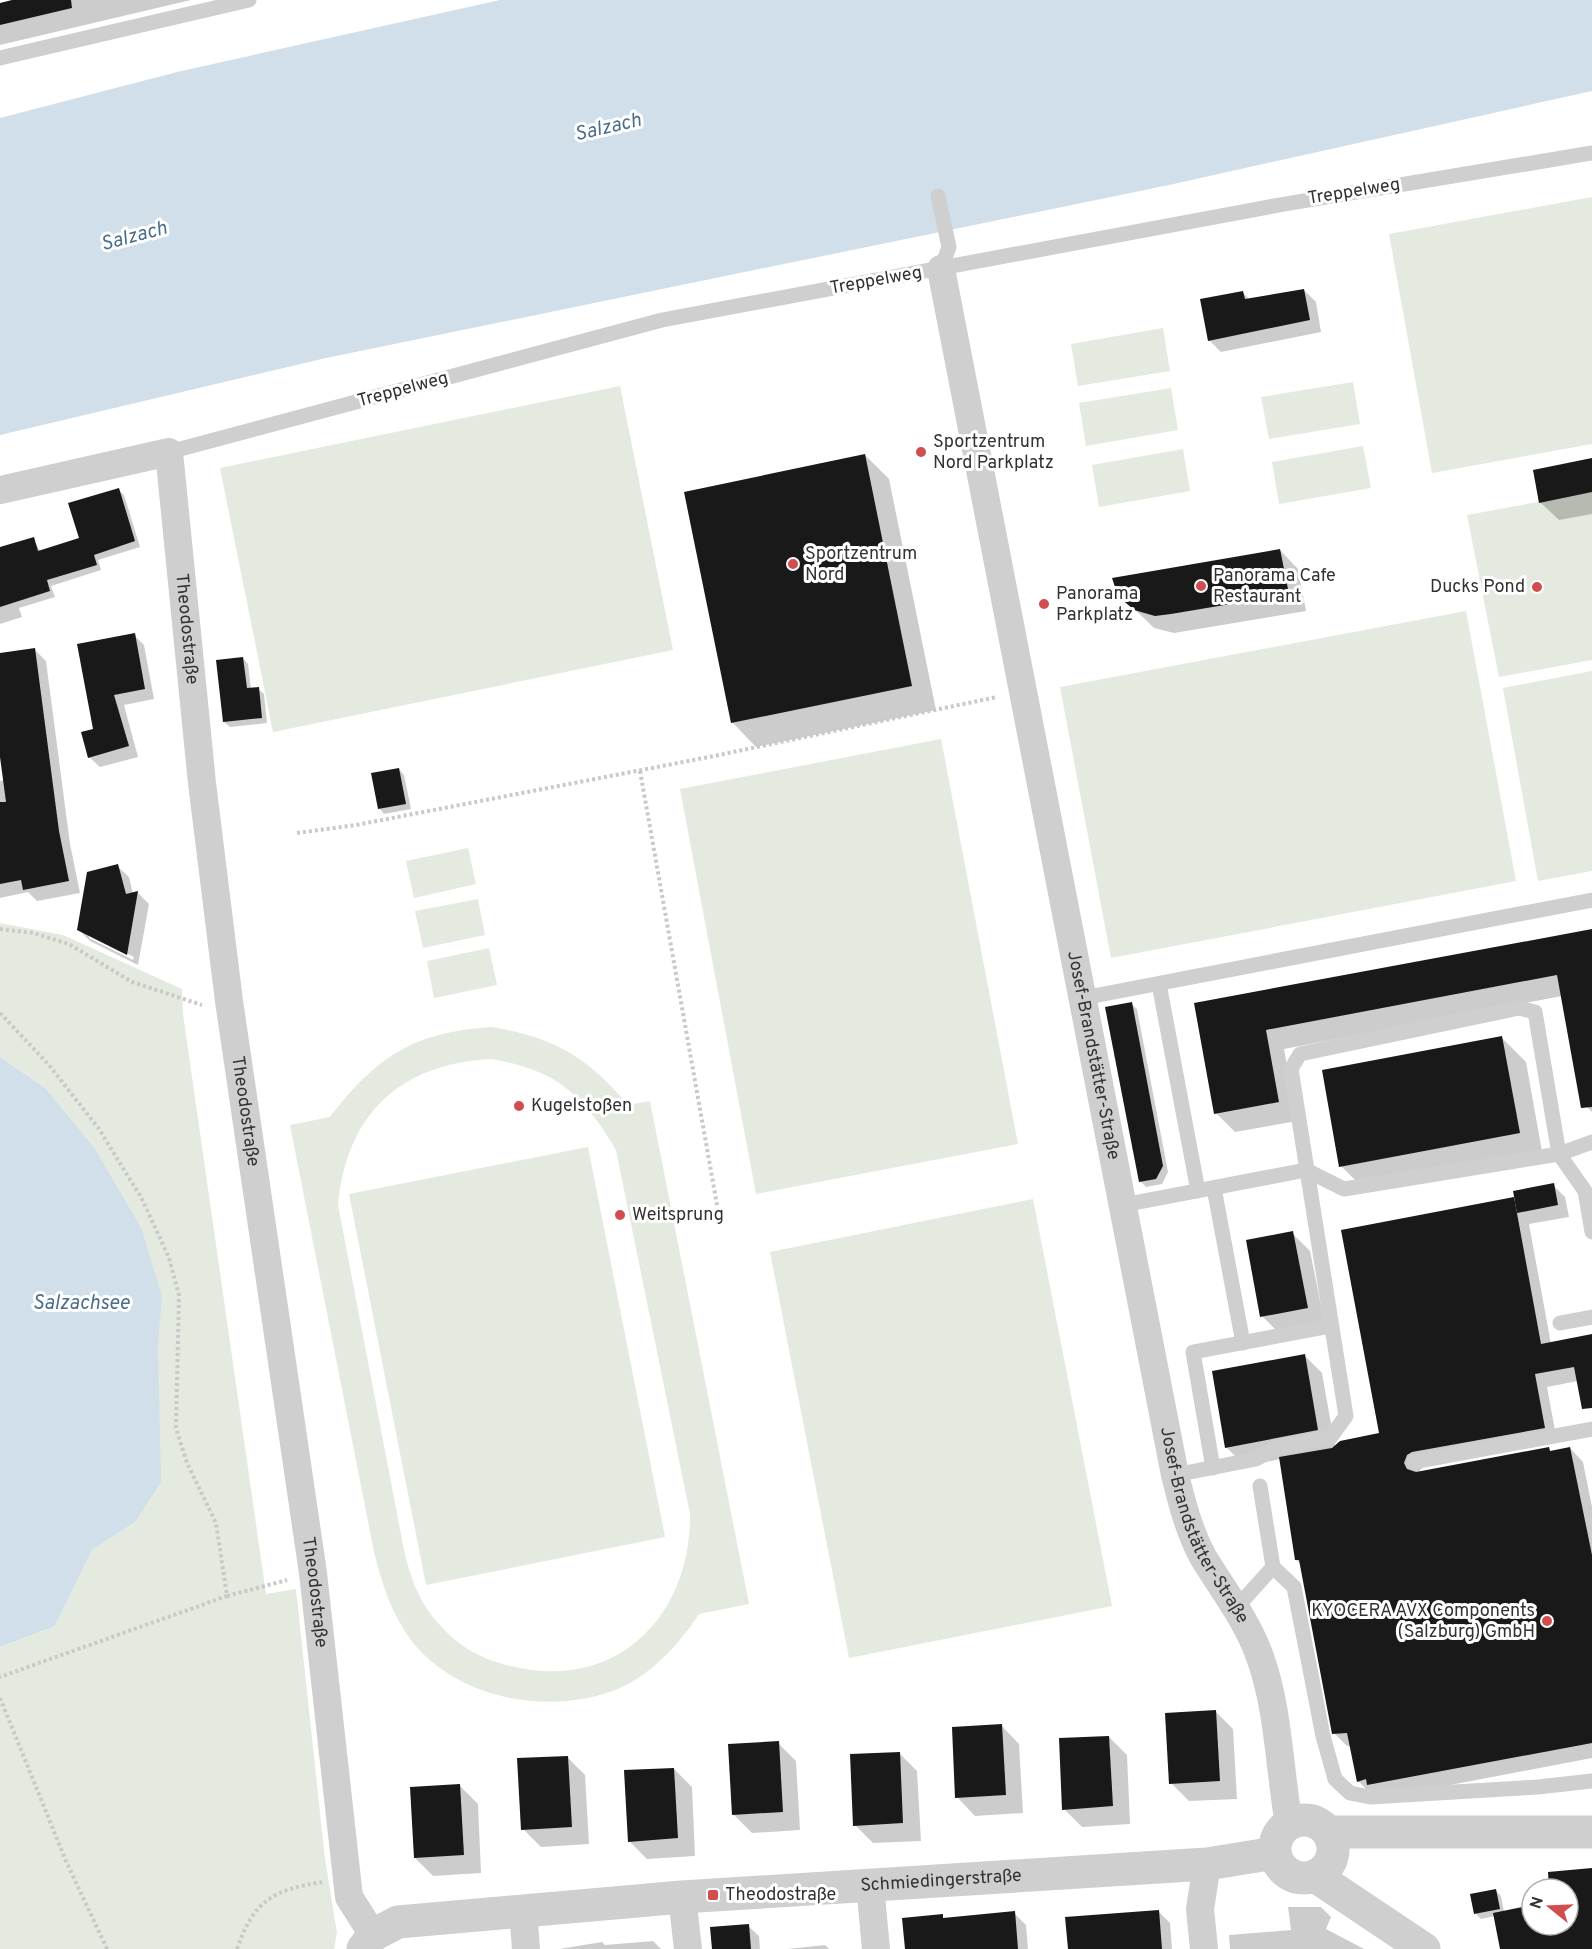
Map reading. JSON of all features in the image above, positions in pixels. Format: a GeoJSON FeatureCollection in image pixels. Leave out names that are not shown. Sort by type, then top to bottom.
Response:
{"type":"FeatureCollection","features":[{"type":"Feature","properties":{"kind":"street","name":"Josef-Brandstätter-Straße"},"geometry":{"type":"LineString","coordinates":[[941,269],[1021,692],[1124,1205],[1174,1475],[1185,1517],[1203,1556],[1237,1607],[1260,1655],[1273,1701],[1289,1824]]}},
{"type":"Feature","properties":{"kind":"street"},"geometry":{"type":"LineString","coordinates":[[0,490],[169,452]]}},
{"type":"Feature","properties":{"kind":"street","name":"Theodostraße"},"geometry":{"type":"LineString","coordinates":[[169,452],[202,783],[229,1001],[313,1573],[349,1897],[368,1942]]}},
{"type":"Feature","properties":{"kind":"street"},"geometry":{"type":"LineString","coordinates":[[1297,1821],[1314,1821],[1328,1832],[1332,1839],[1332,1857],[1329,1864],[1315,1876],[1307,1878],[1290,1874],[1283,1869],[1275,1853],[1278,1836],[1289,1824],[1297,1821]]}},
{"type":"Feature","properties":{"kind":"street"},"geometry":{"type":"LineString","coordinates":[[1328,1832],[1592,1832]]}},
{"type":"Feature","properties":{"kind":"street","name":"Schmiedingerstraße"},"geometry":{"type":"LineString","coordinates":[[368,1942],[398,1922],[682,1897],[1207,1864],[1275,1853]]}},
{"type":"Feature","properties":{"kind":"street"},"geometry":{"type":"LineString","coordinates":[[1204,1949],[1200,1909],[1207,1864]]}},
{"type":"Feature","properties":{"kind":"street"},"geometry":{"type":"LineString","coordinates":[[1315,1876],[1424,1949]]}},
{"type":"Feature","properties":{"kind":"street"},"geometry":{"type":"LineString","coordinates":[[870,1885],[876,1949]]}},
{"type":"Feature","properties":{"kind":"street"},"geometry":{"type":"LineString","coordinates":[[682,1897],[688,1949]]}},
{"type":"Feature","properties":{"kind":"street"},"geometry":{"type":"LineString","coordinates":[[523,1910],[526,1949]]}},
{"type":"Feature","properties":{"kind":"lane"},"geometry":{"type":"LineString","coordinates":[[0,58],[249,0]]}},
{"type":"Feature","properties":{"kind":"lane","name":"Treppelweg"},"geometry":{"type":"LineString","coordinates":[[169,452],[662,320],[1279,205],[1592,153]]}},
{"type":"Feature","properties":{"kind":"lane"},"geometry":{"type":"LineString","coordinates":[[938,196],[949,247],[941,269]]}},
{"type":"Feature","properties":{"kind":"lane"},"geometry":{"type":"LineString","coordinates":[[1083,998],[1592,900]]}},
{"type":"Feature","properties":{"kind":"lane"},"geometry":{"type":"LineString","coordinates":[[1159,984],[1198,1191]]}},
{"type":"Feature","properties":{"kind":"lane"},"geometry":{"type":"LineString","coordinates":[[1174,1475],[1256,1459],[1278,1447],[1330,1438],[1346,1416],[1292,1069],[1300,1054],[1519,1008],[1535,1012],[1559,1154],[1585,1191],[1592,1232]]}},
{"type":"Feature","properties":{"kind":"lane"},"geometry":{"type":"LineString","coordinates":[[1124,1205],[1306,1170],[1344,1189],[1559,1154],[1592,1142]]}},
{"type":"Feature","properties":{"kind":"lane"},"geometry":{"type":"LineString","coordinates":[[1214,1188],[1243,1343]]}},
{"type":"Feature","properties":{"kind":"lane"},"geometry":{"type":"LineString","coordinates":[[1560,1323],[1592,1317]]}},
{"type":"Feature","properties":{"kind":"lane"},"geometry":{"type":"LineString","coordinates":[[1213,1468],[1193,1352],[1331,1326]]}},
{"type":"Feature","properties":{"kind":"lane"},"geometry":{"type":"LineString","coordinates":[[1414,1461],[1592,1429]]}},
{"type":"Feature","properties":{"kind":"lane"},"geometry":{"type":"LineString","coordinates":[[1260,1486],[1273,1567],[1294,1587],[1335,1779],[1350,1793],[1370,1797],[1592,1782]]}},
{"type":"Feature","properties":{"kind":"lane"},"geometry":{"type":"LineString","coordinates":[[1237,1607],[1273,1567]]}},
{"type":"Feature","properties":{"kind":"path"},"geometry":{"type":"LineString","coordinates":[[297,833],[356,825],[640,771],[1021,692]]}},
{"type":"Feature","properties":{"kind":"path"},"geometry":{"type":"LineString","coordinates":[[640,771],[717,1205]]}},
{"type":"Feature","properties":{"kind":"path"},"geometry":{"type":"LineString","coordinates":[[0,929],[33,933],[69,944],[132,982],[200,1005],[229,1001]]}},
{"type":"Feature","properties":{"kind":"path"},"geometry":{"type":"LineString","coordinates":[[0,1013],[50,1065],[99,1129],[142,1200],[169,1258],[179,1295],[176,1428],[188,1463],[216,1523],[227,1596]]}},
{"type":"Feature","properties":{"kind":"path"},"geometry":{"type":"LineString","coordinates":[[0,1677],[227,1596],[313,1573]]}},
{"type":"Feature","properties":{"kind":"path"},"geometry":{"type":"LineString","coordinates":[[0,1698],[66,1861],[107,1949]]}},
{"type":"Feature","properties":{"kind":"path"},"geometry":{"type":"LineString","coordinates":[[237,1949],[251,1916],[276,1893],[347,1878]]}},
{"type":"Feature","properties":{"kind":"shaded area"},"geometry":{"type":"Polygon","coordinates":[[[1592,197],[1592,444],[1432,473],[1389,234],[1592,197]]]}},
{"type":"Feature","properties":{"kind":"shaded area"},"geometry":{"type":"Polygon","coordinates":[[[1163,328],[1170,371],[1078,386],[1071,344],[1163,328]]]}},
{"type":"Feature","properties":{"kind":"shaded area"},"geometry":{"type":"Polygon","coordinates":[[[1353,382],[1360,424],[1269,439],[1261,397],[1353,382]]]}},
{"type":"Feature","properties":{"kind":"shaded area"},"geometry":{"type":"Polygon","coordinates":[[[620,386],[673,650],[273,732],[220,468],[620,386]]]}},
{"type":"Feature","properties":{"kind":"shaded area"},"geometry":{"type":"Polygon","coordinates":[[[1171,388],[1178,430],[1086,446],[1079,403],[1171,388]]]}},
{"type":"Feature","properties":{"kind":"shaded area"},"geometry":{"type":"Polygon","coordinates":[[[1363,446],[1371,488],[1279,504],[1272,462],[1363,446]]]}},
{"type":"Feature","properties":{"kind":"shaded area"},"geometry":{"type":"Polygon","coordinates":[[[1183,449],[1190,491],[1099,507],[1092,465],[1183,449]]]}},
{"type":"Feature","properties":{"kind":"shaded area","name":"Ducks Pond"},"geometry":{"type":"Polygon","coordinates":[[[1592,492],[1592,660],[1499,677],[1467,515],[1592,492]]]}},
{"type":"Feature","properties":{"kind":"shaded area"},"geometry":{"type":"Polygon","coordinates":[[[1466,611],[1516,881],[1111,958],[1060,687],[1466,611]]]}},
{"type":"Feature","properties":{"kind":"shaded area"},"geometry":{"type":"Polygon","coordinates":[[[1592,671],[1592,871],[1538,881],[1503,688],[1592,671]]]}},
{"type":"Feature","properties":{"kind":"shaded area"},"geometry":{"type":"Polygon","coordinates":[[[941,739],[1018,1144],[756,1194],[680,789],[941,739]]]}},
{"type":"Feature","properties":{"kind":"shaded area"},"geometry":{"type":"Polygon","coordinates":[[[468,848],[476,884],[414,898],[406,861],[468,848]]]}},
{"type":"Feature","properties":{"kind":"shaded area"},"geometry":{"type":"Polygon","coordinates":[[[478,899],[485,935],[423,948],[415,911],[478,899]]]}},
{"type":"Feature","properties":{"kind":"shaded area"},"geometry":{"type":"Polygon","coordinates":[[[0,923],[63,935],[182,989],[183,1014],[266,1594],[296,1589],[325,1859],[337,1933],[334,1949],[0,1949],[0,1647],[55,1626],[92,1550],[135,1522],[162,1296],[45,1088],[0,1057],[0,923]]]}},
{"type":"Feature","properties":{"kind":"shaded area"},"geometry":{"type":"Polygon","coordinates":[[[489,948],[497,985],[434,998],[427,961],[489,948]]]}},
{"type":"Feature","properties":{"kind":"shaded area"},"geometry":{"type":"Polygon","coordinates":[[[492,1027],[534,1037],[568,1052],[583,1062],[613,1088],[628,1105],[650,1101],[749,1604],[699,1614],[674,1647],[654,1666],[632,1682],[593,1697],[565,1701],[536,1701],[507,1697],[479,1689],[454,1677],[430,1660],[411,1640],[398,1619],[384,1587],[374,1552],[290,1125],[330,1117],[364,1078],[399,1051],[440,1035],[492,1027]],[[491,1059],[458,1063],[430,1071],[405,1083],[383,1100],[366,1120],[353,1144],[343,1173],[338,1205],[411,1577],[431,1615],[446,1632],[465,1647],[496,1662],[520,1668],[557,1671],[590,1666],[619,1654],[644,1635],[664,1611],[678,1582],[687,1550],[690,1514],[616,1150],[592,1114],[565,1088],[533,1070],[491,1059]]]}},
{"type":"Feature","properties":{"kind":"shaded area"},"geometry":{"type":"Polygon","coordinates":[[[588,1147],[665,1537],[426,1585],[349,1194],[588,1147]]]}},
{"type":"Feature","properties":{"kind":"shaded area"},"geometry":{"type":"Polygon","coordinates":[[[1033,1199],[1112,1606],[849,1658],[770,1252],[1033,1199]]]}},
{"type":"Feature","properties":{"kind":"water","name":"Salzach"},"geometry":{"type":"Polygon","coordinates":[[[500,0],[1592,0],[1592,91],[1169,185],[326,358],[0,435],[0,118],[177,72],[500,0]]]}},
{"type":"Feature","properties":{"kind":"water","name":"Salzachsee"},"geometry":{"type":"Polygon","coordinates":[[[0,1057],[45,1088],[95,1149],[141,1228],[162,1296],[158,1344],[161,1482],[135,1522],[92,1550],[55,1626],[0,1647],[0,1057]]]}},
{"type":"Feature","properties":{"kind":"building"},"geometry":{"type":"Polygon","coordinates":[[[12,0],[71,0],[72,8],[0,25],[0,3],[12,0]]]}},
{"type":"Feature","properties":{"kind":"building"},"geometry":{"type":"Polygon","coordinates":[[[1304,289],[1310,320],[1208,341],[1200,299],[1243,291],[1245,299],[1304,289]]]}},
{"type":"Feature","properties":{"kind":"building","name":"Sportzentrum Nord"},"geometry":{"type":"Polygon","coordinates":[[[865,454],[912,686],[731,723],[684,492],[865,454]]]}},
{"type":"Feature","properties":{"kind":"building"},"geometry":{"type":"Polygon","coordinates":[[[1592,458],[1592,492],[1539,503],[1533,470],[1592,458]]]}},
{"type":"Feature","properties":{"kind":"building"},"geometry":{"type":"Polygon","coordinates":[[[119,488],[135,541],[94,555],[97,565],[47,580],[50,591],[0,607],[0,547],[34,537],[38,551],[79,538],[68,503],[119,488]]]}},
{"type":"Feature","properties":{"kind":"building","name":"Panorama Cafe Restaurant"},"geometry":{"type":"Polygon","coordinates":[[[1280,549],[1289,594],[1155,616],[1134,610],[1118,596],[1112,578],[1280,549]]]}},
{"type":"Feature","properties":{"kind":"building"},"geometry":{"type":"Polygon","coordinates":[[[135,633],[145,689],[114,695],[129,746],[88,758],[81,732],[93,729],[77,644],[135,633]]]}},
{"type":"Feature","properties":{"kind":"building"},"geometry":{"type":"Polygon","coordinates":[[[35,648],[59,831],[69,881],[23,890],[21,880],[0,884],[0,802],[6,802],[0,757],[0,653],[35,648]]]}},
{"type":"Feature","properties":{"kind":"building"},"geometry":{"type":"Polygon","coordinates":[[[243,657],[247,688],[259,687],[262,718],[223,722],[216,660],[243,657]]]}},
{"type":"Feature","properties":{"kind":"building"},"geometry":{"type":"Polygon","coordinates":[[[399,768],[406,804],[378,809],[371,773],[399,768]]]}},
{"type":"Feature","properties":{"kind":"building"},"geometry":{"type":"Polygon","coordinates":[[[118,864],[126,894],[138,891],[127,955],[77,930],[87,872],[118,864]]]}},
{"type":"Feature","properties":{"kind":"building"},"geometry":{"type":"Polygon","coordinates":[[[1592,929],[1592,1107],[1581,1108],[1557,975],[1266,1030],[1279,1102],[1214,1114],[1194,1003],[1592,929]]]}},
{"type":"Feature","properties":{"kind":"building"},"geometry":{"type":"Polygon","coordinates":[[[1132,1002],[1163,1166],[1156,1179],[1139,1182],[1105,1007],[1132,1002]]]}},
{"type":"Feature","properties":{"kind":"building"},"geometry":{"type":"Polygon","coordinates":[[[1502,1036],[1520,1133],[1339,1167],[1322,1070],[1502,1036]]]}},
{"type":"Feature","properties":{"kind":"building"},"geometry":{"type":"Polygon","coordinates":[[[1554,1183],[1558,1205],[1517,1213],[1513,1191],[1554,1183]]]}},
{"type":"Feature","properties":{"kind":"building"},"geometry":{"type":"Polygon","coordinates":[[[1514,1197],[1541,1344],[1592,1334],[1592,1408],[1582,1409],[1574,1367],[1535,1374],[1545,1428],[1412,1452],[1407,1455],[1404,1463],[1407,1469],[1416,1472],[1549,1447],[1550,1451],[1570,1447],[1592,1555],[1592,1743],[1367,1785],[1366,1779],[1357,1782],[1347,1733],[1332,1734],[1299,1560],[1295,1560],[1279,1457],[1332,1448],[1340,1441],[1379,1433],[1341,1230],[1514,1197]]]}},
{"type":"Feature","properties":{"kind":"building"},"geometry":{"type":"Polygon","coordinates":[[[1293,1231],[1308,1308],[1260,1317],[1246,1240],[1293,1231]]]}},
{"type":"Feature","properties":{"kind":"building"},"geometry":{"type":"Polygon","coordinates":[[[1305,1354],[1318,1430],[1225,1448],[1212,1371],[1305,1354]]]}},
{"type":"Feature","properties":{"kind":"building"},"geometry":{"type":"Polygon","coordinates":[[[1216,1710],[1220,1781],[1169,1784],[1165,1713],[1216,1710]]]}},
{"type":"Feature","properties":{"kind":"building"},"geometry":{"type":"Polygon","coordinates":[[[1002,1724],[1006,1795],[955,1798],[952,1727],[1002,1724]]]}},
{"type":"Feature","properties":{"kind":"building"},"geometry":{"type":"Polygon","coordinates":[[[1109,1736],[1113,1806],[1062,1810],[1059,1738],[1109,1736]]]}},
{"type":"Feature","properties":{"kind":"building"},"geometry":{"type":"Polygon","coordinates":[[[779,1741],[783,1812],[732,1815],[728,1744],[779,1741]]]}},
{"type":"Feature","properties":{"kind":"building"},"geometry":{"type":"Polygon","coordinates":[[[900,1752],[903,1823],[853,1826],[850,1754],[900,1752]]]}},
{"type":"Feature","properties":{"kind":"building"},"geometry":{"type":"Polygon","coordinates":[[[568,1756],[572,1827],[521,1830],[517,1758],[568,1756]]]}},
{"type":"Feature","properties":{"kind":"building"},"geometry":{"type":"Polygon","coordinates":[[[674,1768],[678,1838],[628,1842],[624,1770],[674,1768]]]}},
{"type":"Feature","properties":{"kind":"building"},"geometry":{"type":"Polygon","coordinates":[[[460,1784],[464,1855],[414,1858],[410,1787],[460,1784]]]}},
{"type":"Feature","properties":{"kind":"building"},"geometry":{"type":"Polygon","coordinates":[[[1592,1868],[1592,1949],[1500,1949],[1493,1913],[1520,1907],[1520,1937],[1580,1937],[1580,1877],[1548,1877],[1548,1872],[1592,1868]]]}},
{"type":"Feature","properties":{"kind":"building"},"geometry":{"type":"Polygon","coordinates":[[[1496,1889],[1500,1909],[1474,1914],[1470,1894],[1496,1889]]]}},
{"type":"Feature","properties":{"kind":"building"},"geometry":{"type":"Polygon","coordinates":[[[1159,1910],[1162,1949],[1068,1949],[1065,1917],[1159,1910]]]}},
{"type":"Feature","properties":{"kind":"building"},"geometry":{"type":"Polygon","coordinates":[[[1015,1911],[1018,1949],[905,1949],[902,1918],[943,1914],[943,1918],[1015,1911]]]}},
{"type":"Feature","properties":{"kind":"building"},"geometry":{"type":"Polygon","coordinates":[[[749,1924],[751,1949],[712,1949],[710,1927],[749,1924]]]}},
{"type":"Feature","properties":{"kind":"place","name":"Sportzentrum Nord Parkplatz"},"geometry":{"type":"Point","coordinates":[921,452]}},
{"type":"Feature","properties":{"kind":"place","name":"Sportzentrum Nord"},"geometry":{"type":"Point","coordinates":[793,564]}},
{"type":"Feature","properties":{"kind":"place","name":"Panorama Cafe Restaurant"},"geometry":{"type":"Point","coordinates":[1201,586]}},
{"type":"Feature","properties":{"kind":"place","name":"Ducks Pond"},"geometry":{"type":"Point","coordinates":[1537,587]}},
{"type":"Feature","properties":{"kind":"place","name":"Panorama Parkplatz"},"geometry":{"type":"Point","coordinates":[1044,604]}},
{"type":"Feature","properties":{"kind":"place","name":"Kugelstoßen"},"geometry":{"type":"Point","coordinates":[519,1106]}},
{"type":"Feature","properties":{"kind":"place","name":"Weitsprung"},"geometry":{"type":"Point","coordinates":[620,1215]}},
{"type":"Feature","properties":{"kind":"place","name":"KYOCERA AVX Components (Salzburg) GmbH"},"geometry":{"type":"Point","coordinates":[1547,1621]}},
{"type":"Feature","properties":{"kind":"place","name":"Theodostraße"},"geometry":{"type":"Point","coordinates":[713,1895]}}]}
